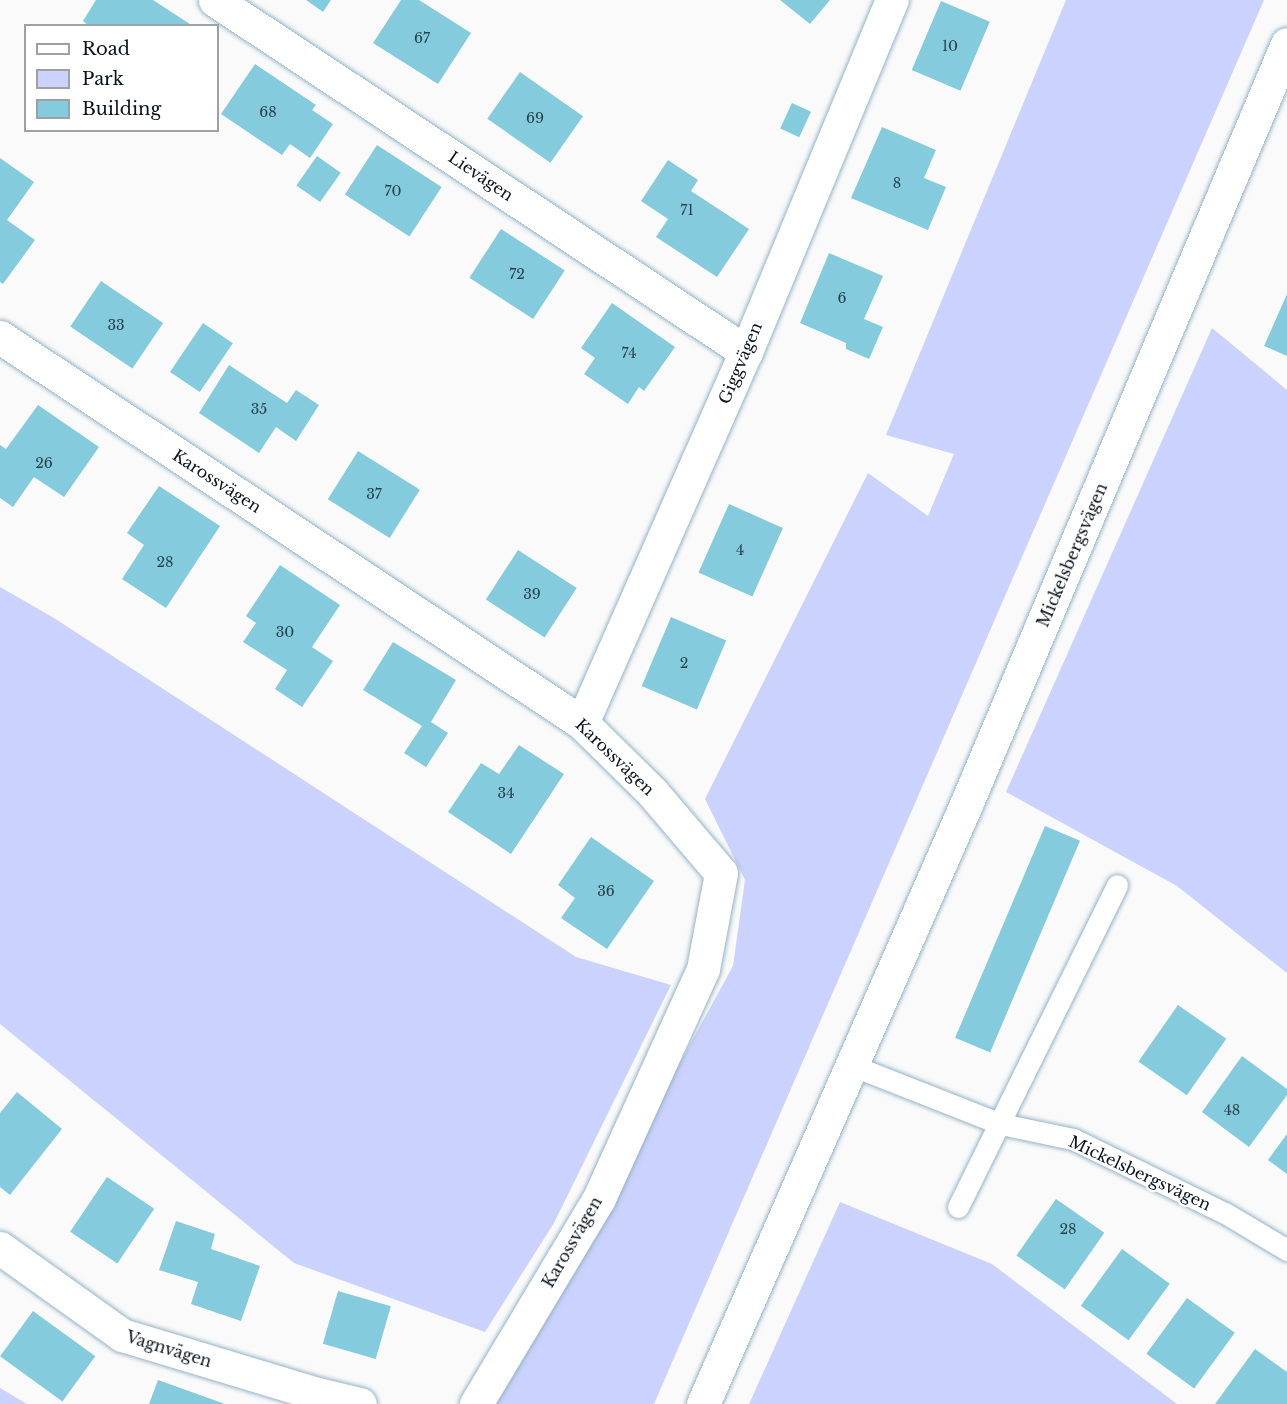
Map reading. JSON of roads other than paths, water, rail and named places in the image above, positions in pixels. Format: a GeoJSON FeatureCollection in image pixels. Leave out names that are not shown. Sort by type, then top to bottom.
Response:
{"type":"FeatureCollection","features":[{"type":"Feature","properties":{"kind":"street","name":"Lievägen"},"geometry":{"type":"LineString","coordinates":[[215,0],[746,352]]}},
{"type":"Feature","properties":{"kind":"street","name":"Giggvägen"},"geometry":{"type":"LineString","coordinates":[[582,723],[746,352],[892,0]]}},
{"type":"Feature","properties":{"kind":"street","name":"Mickelsbergsvägen"},"geometry":{"type":"LineString","coordinates":[[703,1404],[965,807],[1287,44]]}},
{"type":"Feature","properties":{"kind":"street","name":"Karossvägen"},"geometry":{"type":"LineString","coordinates":[[0,337],[582,723],[652,792],[721,873],[704,969],[598,1200],[476,1404]]}},
{"type":"Feature","properties":{"kind":"street","name":"Vagnvägen"},"geometry":{"type":"LineString","coordinates":[[0,1248],[122,1335],[307,1391],[360,1404]]}},
{"type":"Feature","properties":{"kind":"lane"},"geometry":{"type":"LineString","coordinates":[[958,1207],[1001,1124],[1117,885]]}},
{"type":"Feature","properties":{"kind":"lane","name":"Mickelsbergsvägen"},"geometry":{"type":"LineString","coordinates":[[851,1065],[1001,1124],[1073,1139],[1225,1214],[1287,1250]]}}]}
